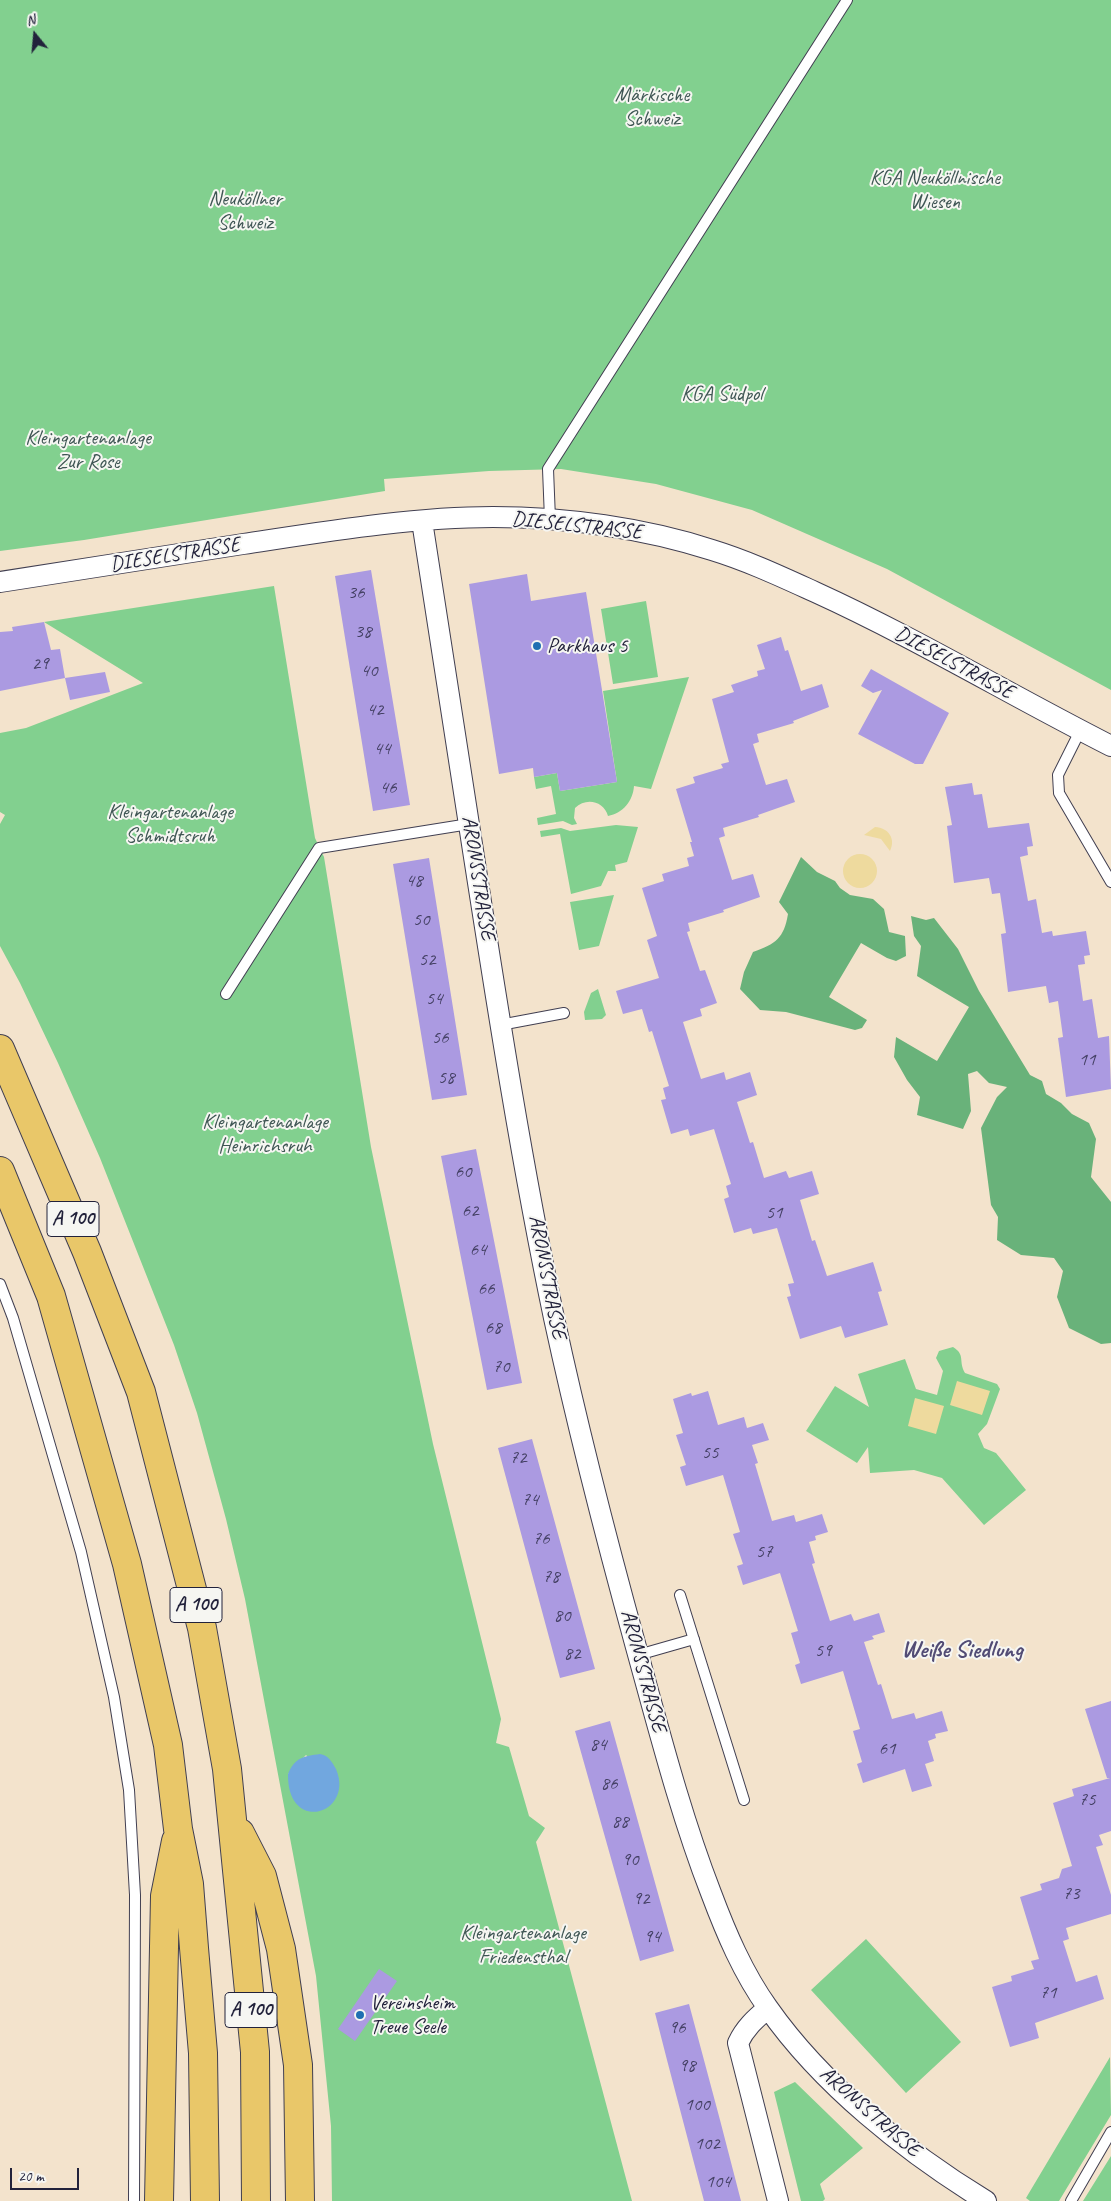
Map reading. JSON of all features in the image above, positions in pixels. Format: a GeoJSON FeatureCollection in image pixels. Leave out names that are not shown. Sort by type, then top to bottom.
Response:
{"type":"FeatureCollection","features":[{"type":"Feature","properties":{"kind":"highway","name":"A 100"},"geometry":{"type":"LineString","coordinates":[[0,1049],[87,1252],[141,1392],[202,1628],[227,1769],[255,2052],[256,2201]]}},
{"type":"Feature","properties":{"kind":"highway","name":"A 100"},"geometry":{"type":"LineString","coordinates":[[0,1171],[51,1296],[127,1564],[168,1745],[178,1830],[189,1884],[202,2053],[204,2201]]}},
{"type":"Feature","properties":{"kind":"highway"},"geometry":{"type":"LineString","coordinates":[[233,1820],[262,1876],[281,1949],[298,2066],[300,2201]]}},
{"type":"Feature","properties":{"kind":"highway"},"geometry":{"type":"LineString","coordinates":[[159,2201],[165,1896],[178,1830]]}},
{"type":"Feature","properties":{"kind":"street","name":"DIESELSTRASSE"},"geometry":{"type":"LineString","coordinates":[[0,582],[329,532],[422,522],[492,517],[550,520],[637,531],[673,538],[715,551],[780,576],[870,617],[1111,746]]}},
{"type":"Feature","properties":{"kind":"street","name":"ARONSSTRASSE"},"geometry":{"type":"LineString","coordinates":[[422,522],[500,1024],[556,1327],[607,1540],[676,1795],[697,1858],[725,1931],[768,2008],[806,2056],[842,2092],[894,2136],[947,2176],[986,2201]]}},
{"type":"Feature","properties":{"kind":"street"},"geometry":{"type":"LineString","coordinates":[[768,2008],[753,2020],[742,2034],[738,2043],[778,2201]]}},
{"type":"Feature","properties":{"kind":"lane"},"geometry":{"type":"LineString","coordinates":[[550,520],[548,469],[847,0]]}},
{"type":"Feature","properties":{"kind":"lane"},"geometry":{"type":"LineString","coordinates":[[1080,730],[1058,775],[1059,793],[1111,882]]}},
{"type":"Feature","properties":{"kind":"lane"},"geometry":{"type":"LineString","coordinates":[[226,994],[319,848],[469,824]]}},
{"type":"Feature","properties":{"kind":"lane"},"geometry":{"type":"LineString","coordinates":[[500,1024],[564,1013]]}},
{"type":"Feature","properties":{"kind":"lane"},"geometry":{"type":"LineString","coordinates":[[0,1284],[13,1318],[81,1552],[114,1697],[130,1790],[135,1895],[134,2201]]}},
{"type":"Feature","properties":{"kind":"lane"},"geometry":{"type":"LineString","coordinates":[[680,1595],[744,1800]]}},
{"type":"Feature","properties":{"kind":"lane"},"geometry":{"type":"LineString","coordinates":[[638,1655],[694,1639]]}},
{"type":"Feature","properties":{"kind":"lane"},"geometry":{"type":"LineString","coordinates":[[1070,2201],[1111,2132]]}},
{"type":"Feature","properties":{"kind":"green space"},"geometry":{"type":"Polygon","coordinates":[[[0,0],[1111,0],[1111,690],[887,569],[752,510],[656,484],[561,469],[489,471],[384,479],[385,491],[84,540],[0,551],[0,0]]]}},
{"type":"Feature","properties":{"kind":"green space"},"geometry":{"type":"Polygon","coordinates":[[[274,586],[315,838],[324,857],[371,1147],[433,1444],[501,1719],[496,1743],[509,1747],[529,1816],[545,1828],[536,1842],[632,2201],[332,2201],[331,2126],[316,1976],[245,1599],[226,1519],[197,1413],[174,1345],[100,1158],[58,1063],[0,946],[0,824],[5,815],[0,812],[0,733],[26,728],[143,683],[44,622],[274,586]],[[306,1755],[288,1774],[339,1789],[306,1755]]]}},
{"type":"Feature","properties":{"kind":"green space"},"geometry":{"type":"Polygon","coordinates":[[[646,601],[658,677],[613,684],[601,609],[646,601]]]}},
{"type":"Feature","properties":{"kind":"green space"},"geometry":{"type":"Polygon","coordinates":[[[689,677],[651,789],[634,786],[632,797],[626,806],[608,816],[599,804],[584,802],[575,808],[574,818],[577,824],[572,825],[563,821],[538,825],[537,818],[556,814],[551,786],[536,789],[534,777],[557,773],[560,791],[617,782],[603,691],[689,677]]]}},
{"type":"Feature","properties":{"kind":"green space"},"geometry":{"type":"Polygon","coordinates":[[[616,825],[638,827],[627,862],[615,865],[616,871],[608,871],[601,886],[571,894],[560,834],[541,837],[540,831],[561,828],[570,831],[616,825]]]}},
{"type":"Feature","properties":{"kind":"green space"},"geometry":{"type":"Polygon","coordinates":[[[801,857],[817,872],[835,881],[840,888],[850,895],[873,899],[884,909],[889,932],[905,936],[906,956],[896,961],[861,943],[829,997],[867,1020],[862,1028],[855,1030],[786,1012],[760,1010],[740,989],[744,972],[753,952],[773,943],[784,929],[788,914],[779,902],[801,857]]]}},
{"type":"Feature","properties":{"kind":"green space"},"geometry":{"type":"Polygon","coordinates":[[[614,895],[599,946],[579,950],[570,902],[614,895]]]}},
{"type":"Feature","properties":{"kind":"green space"},"geometry":{"type":"Polygon","coordinates":[[[911,916],[926,920],[934,918],[958,949],[979,991],[1030,1075],[1042,1081],[1046,1094],[1061,1103],[1072,1114],[1089,1123],[1096,1139],[1091,1177],[1111,1202],[1111,1343],[1101,1344],[1069,1328],[1057,1297],[1063,1271],[1054,1258],[1021,1255],[997,1240],[998,1217],[991,1205],[981,1128],[997,1097],[1007,1087],[989,1083],[977,1071],[968,1074],[971,1111],[963,1129],[917,1115],[920,1097],[907,1080],[894,1057],[896,1037],[937,1061],[969,1007],[917,976],[921,946],[914,936],[911,916]]]}},
{"type":"Feature","properties":{"kind":"green space"},"geometry":{"type":"Polygon","coordinates":[[[598,989],[606,1015],[602,1019],[585,1020],[584,1012],[591,993],[598,989]]]}},
{"type":"Feature","properties":{"kind":"green space"},"geometry":{"type":"Polygon","coordinates":[[[953,1347],[961,1356],[965,1373],[997,1384],[1000,1389],[987,1424],[978,1434],[984,1448],[996,1453],[1026,1490],[984,1525],[942,1478],[914,1470],[870,1473],[868,1447],[857,1463],[806,1431],[835,1386],[869,1407],[858,1374],[905,1359],[916,1389],[937,1395],[943,1371],[936,1358],[939,1351],[953,1347]]]}},
{"type":"Feature","properties":{"kind":"green space"},"geometry":{"type":"Polygon","coordinates":[[[866,1939],[961,2042],[906,2093],[811,1990],[866,1939]]]}},
{"type":"Feature","properties":{"kind":"green space"},"geometry":{"type":"Polygon","coordinates":[[[1110,2057],[1111,2115],[1059,2201],[1030,2201],[1026,2198],[1110,2057]]]}},
{"type":"Feature","properties":{"kind":"green space"},"geometry":{"type":"Polygon","coordinates":[[[795,2082],[863,2148],[820,2184],[825,2199],[823,2201],[801,2201],[774,2092],[795,2082]]]}},
{"type":"Feature","properties":{"kind":"green space"},"geometry":{"type":"Polygon","coordinates":[[[1111,2156],[1111,2201],[1083,2201],[1111,2156]]]}},
{"type":"Feature","properties":{"kind":"sand"},"geometry":{"type":"Polygon","coordinates":[[[875,827],[884,829],[892,838],[890,851],[881,839],[864,835],[875,827]]]}},
{"type":"Feature","properties":{"kind":"sand"},"geometry":{"type":"Polygon","coordinates":[[[860,854],[872,859],[877,871],[872,883],[860,888],[848,883],[843,871],[848,859],[860,854]]]}},
{"type":"Feature","properties":{"kind":"sand"},"geometry":{"type":"Polygon","coordinates":[[[957,1381],[990,1391],[982,1415],[950,1405],[957,1381]]]}},
{"type":"Feature","properties":{"kind":"sand"},"geometry":{"type":"Polygon","coordinates":[[[915,1398],[944,1406],[936,1434],[908,1426],[915,1398]]]}},
{"type":"Feature","properties":{"kind":"water"},"geometry":{"type":"Polygon","coordinates":[[[320,1754],[328,1757],[333,1764],[336,1769],[339,1785],[336,1797],[329,1806],[319,1811],[308,1811],[298,1805],[291,1793],[288,1774],[293,1764],[300,1759],[320,1754]]]}},
{"type":"Feature","properties":{"kind":"building"},"geometry":{"type":"Polygon","coordinates":[[[371,570],[410,805],[373,811],[335,576],[371,570]]]}},
{"type":"Feature","properties":{"kind":"building","name":"Parkhaus 5"},"geometry":{"type":"Polygon","coordinates":[[[527,574],[531,601],[586,592],[617,782],[560,791],[557,773],[534,777],[533,768],[499,774],[469,584],[527,574]]]}},
{"type":"Feature","properties":{"kind":"building"},"geometry":{"type":"Polygon","coordinates":[[[44,622],[51,650],[60,649],[65,678],[0,691],[0,632],[13,631],[12,627],[44,622]]]}},
{"type":"Feature","properties":{"kind":"building"},"geometry":{"type":"Polygon","coordinates":[[[781,637],[785,651],[788,650],[801,691],[822,684],[829,707],[793,721],[794,723],[757,734],[759,742],[753,744],[766,785],[787,779],[795,802],[758,815],[759,817],[723,828],[725,836],[719,838],[732,880],[753,874],[760,897],[723,910],[724,912],[688,923],[690,931],[687,932],[700,971],[705,970],[717,1003],[700,1009],[702,1016],[683,1022],[701,1079],[724,1072],[726,1080],[750,1072],[757,1095],[737,1102],[750,1143],[753,1142],[764,1178],[786,1171],[789,1178],[812,1171],[819,1194],[800,1200],[812,1241],[815,1240],[827,1276],[873,1262],[882,1291],[878,1292],[888,1325],[845,1338],[841,1326],[800,1339],[787,1297],[791,1296],[788,1284],[794,1283],[777,1228],[753,1234],[751,1228],[734,1233],[724,1199],[729,1197],[726,1186],[731,1184],[714,1129],[690,1136],[688,1129],[671,1134],[661,1100],[666,1099],[663,1088],[669,1086],[652,1031],[649,1032],[642,1009],[623,1014],[616,991],[659,978],[647,940],[657,936],[642,888],[664,881],[662,874],[689,866],[687,858],[694,856],[690,842],[692,842],[676,789],[695,783],[693,777],[723,768],[721,764],[729,762],[712,699],[734,692],[731,685],[758,676],[757,671],[765,669],[757,645],[781,637]]]}},
{"type":"Feature","properties":{"kind":"building"},"geometry":{"type":"Polygon","coordinates":[[[871,669],[949,713],[923,764],[915,764],[858,734],[882,690],[873,693],[861,686],[871,669]]]}},
{"type":"Feature","properties":{"kind":"building"},"geometry":{"type":"Polygon","coordinates":[[[105,672],[110,692],[70,700],[65,678],[105,672]]]}},
{"type":"Feature","properties":{"kind":"building"},"geometry":{"type":"Polygon","coordinates":[[[972,783],[974,795],[982,794],[988,828],[1029,823],[1033,846],[1027,847],[1028,855],[1020,857],[1028,901],[1036,899],[1042,933],[1052,931],[1053,936],[1086,931],[1090,955],[1084,956],[1085,964],[1078,965],[1083,1001],[1092,999],[1098,1038],[1109,1036],[1111,1089],[1066,1097],[1058,1038],[1063,1037],[1058,1001],[1049,1003],[1046,986],[1008,992],[1001,934],[1006,933],[1000,893],[992,894],[989,878],[954,883],[947,826],[952,825],[945,787],[972,783]]]}},
{"type":"Feature","properties":{"kind":"building"},"geometry":{"type":"Polygon","coordinates":[[[429,858],[467,1095],[432,1100],[393,864],[429,858]]]}},
{"type":"Feature","properties":{"kind":"building"},"geometry":{"type":"Polygon","coordinates":[[[476,1149],[522,1383],[487,1390],[441,1156],[476,1149]]]}},
{"type":"Feature","properties":{"kind":"building"},"geometry":{"type":"Polygon","coordinates":[[[708,1391],[718,1425],[744,1417],[747,1428],[763,1423],[769,1440],[752,1445],[758,1463],[755,1464],[772,1521],[794,1515],[796,1522],[822,1514],[828,1532],[815,1536],[816,1540],[809,1542],[815,1563],[812,1564],[830,1621],[851,1614],[854,1621],[879,1613],[885,1632],[872,1636],[874,1639],[864,1642],[878,1685],[881,1684],[892,1719],[914,1713],[916,1719],[942,1711],[948,1731],[935,1734],[936,1738],[928,1741],[934,1761],[925,1764],[932,1786],[912,1792],[905,1769],[863,1783],[857,1764],[862,1762],[853,1731],[860,1729],[843,1671],[801,1684],[795,1665],[800,1663],[791,1633],[798,1631],[780,1573],[743,1585],[737,1566],[743,1564],[733,1534],[740,1532],[723,1475],[686,1486],[680,1467],[686,1465],[676,1435],[683,1433],[673,1399],[691,1393],[692,1396],[708,1391]]]}},
{"type":"Feature","properties":{"kind":"building"},"geometry":{"type":"Polygon","coordinates":[[[532,1439],[595,1669],[560,1678],[498,1448],[532,1439]]]}},
{"type":"Feature","properties":{"kind":"building"},"geometry":{"type":"Polygon","coordinates":[[[1111,1701],[1111,1831],[1099,1835],[1103,1845],[1096,1847],[1111,1895],[1111,1914],[1066,1928],[1069,1939],[1063,1941],[1076,1982],[1097,1975],[1104,1999],[1035,2023],[1039,2038],[1010,2047],[992,1987],[1012,1981],[1011,1976],[1034,1969],[1031,1961],[1039,1959],[1020,1897],[1042,1890],[1040,1884],[1059,1878],[1062,1869],[1072,1866],[1053,1803],[1074,1796],[1072,1789],[1110,1778],[1107,1778],[1085,1709],[1111,1701]]]}},
{"type":"Feature","properties":{"kind":"building"},"geometry":{"type":"Polygon","coordinates":[[[610,1721],[674,1951],[640,1961],[575,1731],[610,1721]]]}},
{"type":"Feature","properties":{"kind":"building","name":"Vereinsheim Treue Seele"},"geometry":{"type":"Polygon","coordinates":[[[379,1969],[397,1981],[355,2041],[338,2029],[379,1969]]]}},
{"type":"Feature","properties":{"kind":"building"},"geometry":{"type":"Polygon","coordinates":[[[689,2004],[741,2201],[704,2201],[655,2013],[689,2004]]]}},
{"type":"Feature","properties":{"kind":"place","name":"Parkhaus 5"},"geometry":{"type":"Point","coordinates":[537,646]}},
{"type":"Feature","properties":{"kind":"place","name":"Vereinsheim Treue Seele"},"geometry":{"type":"Point","coordinates":[360,2015]}},
{"type":"Feature","properties":{"kind":"district","name":"Weiße Siedlung"},"geometry":{"type":"Point","coordinates":[962,1651]}},
{"type":"Feature","properties":{"kind":"park label","name":"Märkische Schweiz"},"geometry":{"type":"Point","coordinates":[652,107]}},
{"type":"Feature","properties":{"kind":"park label","name":"KGA Neuköllnische Wiesen"},"geometry":{"type":"Point","coordinates":[935,190]}},
{"type":"Feature","properties":{"kind":"park label","name":"Neuköllner Schweiz"},"geometry":{"type":"Point","coordinates":[245,211]}},
{"type":"Feature","properties":{"kind":"park label","name":"KGA Südpol"},"geometry":{"type":"Point","coordinates":[722,394]}},
{"type":"Feature","properties":{"kind":"park label","name":"Kleingartenanlage Zur Rose"},"geometry":{"type":"Point","coordinates":[88,450]}},
{"type":"Feature","properties":{"kind":"park label","name":"Kleingartenanlage Schmidtsruh"},"geometry":{"type":"Point","coordinates":[170,824]}},
{"type":"Feature","properties":{"kind":"park label","name":"Kleingartenanlage Heinrichsruh"},"geometry":{"type":"Point","coordinates":[265,1134]}},
{"type":"Feature","properties":{"kind":"park label","name":"Kleingartenanlage Friedensthal"},"geometry":{"type":"Point","coordinates":[523,1945]}}]}
